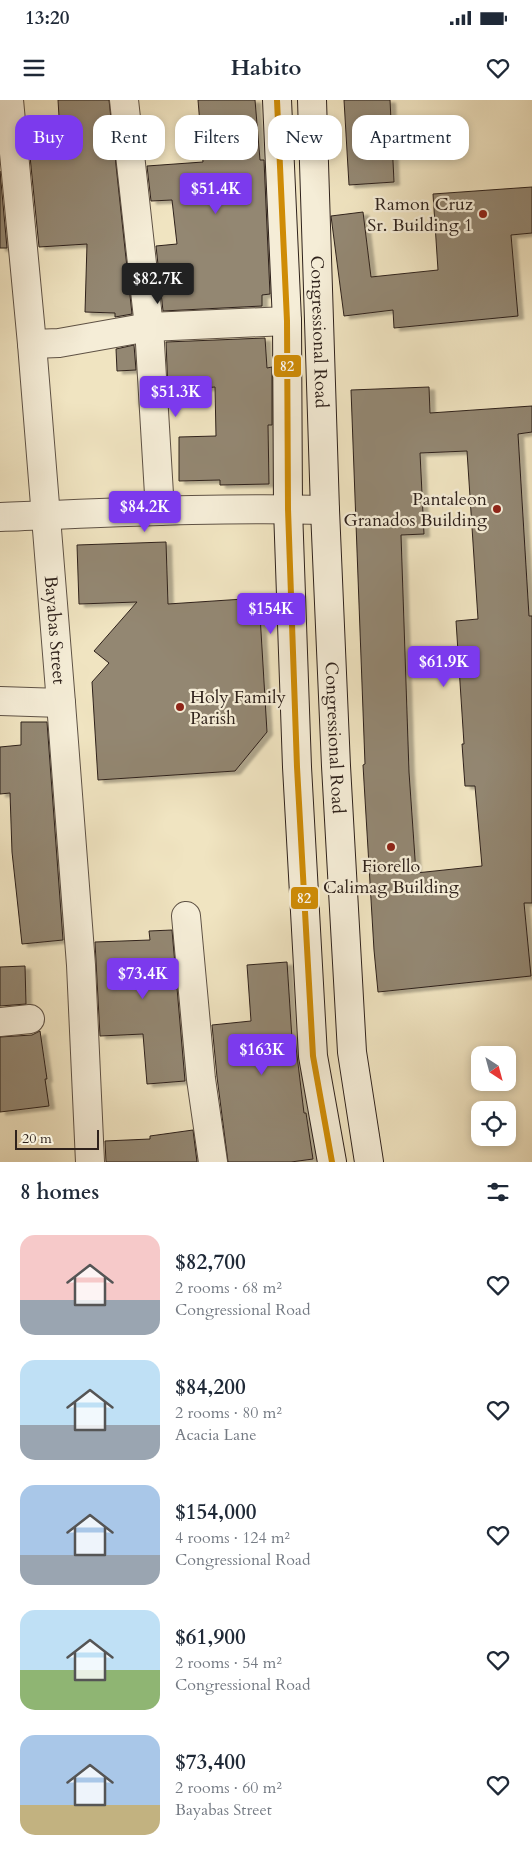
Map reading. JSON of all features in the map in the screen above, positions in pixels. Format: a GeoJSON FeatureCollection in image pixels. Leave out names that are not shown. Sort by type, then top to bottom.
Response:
{"type":"FeatureCollection","features":[{"type":"Feature","properties":{"kind":"street","name":"Bayabas Street"},"geometry":{"type":"LineString","coordinates":[[9,100],[32,344],[81,965],[90,1162]]}},
{"type":"Feature","properties":{"kind":"street"},"geometry":{"type":"LineString","coordinates":[[124,100],[149,327],[160,511]]}},
{"type":"Feature","properties":{"kind":"street","name":"Congressional Road"},"geometry":{"type":"LineString","coordinates":[[277,100],[287,321],[288,509],[297,767],[313,1056],[332,1162]]}},
{"type":"Feature","properties":{"kind":"street","name":"Congressional Road"},"geometry":{"type":"LineString","coordinates":[[312,100],[335,756],[352,1052],[369,1162]]}},
{"type":"Feature","properties":{"kind":"street"},"geometry":{"type":"LineString","coordinates":[[32,344],[60,343],[149,327],[287,321]]}},
{"type":"Feature","properties":{"kind":"street"},"geometry":{"type":"LineString","coordinates":[[0,517],[160,511],[325,510]]}},
{"type":"Feature","properties":{"kind":"street"},"geometry":{"type":"LineString","coordinates":[[0,701],[61,703]]}},
{"type":"Feature","properties":{"kind":"street"},"geometry":{"type":"LineString","coordinates":[[186,916],[201,1079],[213,1162]]}},
{"type":"Feature","properties":{"kind":"street"},"geometry":{"type":"LineString","coordinates":[[0,1022],[30,1019]]}},
{"type":"Feature","properties":{"kind":"building"},"geometry":{"type":"Polygon","coordinates":[[[58,100],[109,100],[111,115],[93,115],[93,160],[115,160],[132,314],[115,317],[115,313],[85,312],[87,244],[39,247],[30,160],[83,160],[83,115],[59,115],[58,100]]]}},
{"type":"Feature","properties":{"kind":"building"},"geometry":{"type":"Polygon","coordinates":[[[198,100],[255,100],[256,115],[199,115],[198,100]]]}},
{"type":"Feature","properties":{"kind":"building"},"geometry":{"type":"Polygon","coordinates":[[[344,100],[390,100],[391,115],[352,115],[352,160],[393,160],[394,182],[349,185],[344,100]]]}},
{"type":"Feature","properties":{"kind":"building"},"geometry":{"type":"Polygon","coordinates":[[[258,136],[260,160],[264,160],[270,294],[262,295],[262,306],[163,311],[156,246],[177,244],[172,200],[151,201],[147,166],[203,162],[203,160],[258,160],[258,136]]]}},
{"type":"Feature","properties":{"kind":"building"},"geometry":{"type":"Polygon","coordinates":[[[0,171],[7,248],[0,248],[0,171]]]}},
{"type":"Feature","properties":{"kind":"building"},"geometry":{"type":"Polygon","coordinates":[[[532,187],[532,233],[511,235],[518,316],[394,328],[393,310],[344,316],[331,216],[363,212],[371,277],[438,270],[433,194],[532,187]]]}},
{"type":"Feature","properties":{"kind":"building"},"geometry":{"type":"Polygon","coordinates":[[[265,338],[267,368],[272,367],[272,425],[268,425],[269,484],[220,485],[220,480],[179,481],[179,437],[216,436],[215,387],[168,391],[166,342],[265,338]]]}},
{"type":"Feature","properties":{"kind":"building"},"geometry":{"type":"Polygon","coordinates":[[[134,345],[136,370],[117,371],[116,349],[134,345]]]}},
{"type":"Feature","properties":{"kind":"building"},"geometry":{"type":"Polygon","coordinates":[[[429,387],[430,413],[532,406],[532,432],[518,434],[529,616],[532,616],[532,903],[524,903],[531,976],[378,992],[363,765],[365,764],[351,390],[429,387]],[[467,451],[420,453],[424,534],[401,535],[409,772],[416,873],[482,866],[475,786],[465,786],[456,621],[478,619],[467,451]]]}},
{"type":"Feature","properties":{"kind":"building","name":"Holy Family Parish"},"geometry":{"type":"Polygon","coordinates":[[[166,542],[168,604],[259,598],[267,732],[235,771],[98,780],[92,682],[109,663],[94,651],[137,602],[79,604],[77,545],[166,542]]]}},
{"type":"Feature","properties":{"kind":"building"},"geometry":{"type":"Polygon","coordinates":[[[21,722],[47,722],[63,940],[22,944],[12,852],[10,793],[0,794],[0,747],[21,745],[21,722]]]}},
{"type":"Feature","properties":{"kind":"building"},"geometry":{"type":"Polygon","coordinates":[[[172,930],[185,1081],[147,1084],[143,1034],[100,1036],[95,942],[150,940],[149,931],[172,930]]]}},
{"type":"Feature","properties":{"kind":"building"},"geometry":{"type":"Polygon","coordinates":[[[287,962],[292,1039],[295,1039],[304,1113],[306,1113],[313,1159],[291,1162],[228,1162],[212,1025],[251,1021],[247,965],[287,962]]]}},
{"type":"Feature","properties":{"kind":"building"},"geometry":{"type":"Polygon","coordinates":[[[25,966],[26,1004],[0,1006],[0,967],[25,966]]]}},
{"type":"Feature","properties":{"kind":"building"},"geometry":{"type":"Polygon","coordinates":[[[40,1031],[49,1106],[0,1112],[0,1037],[32,1035],[40,1031]]]}},
{"type":"Feature","properties":{"kind":"building"},"geometry":{"type":"Polygon","coordinates":[[[193,1130],[197,1162],[106,1162],[105,1141],[150,1139],[150,1136],[193,1130]]]}},
{"type":"Feature","properties":{"kind":"transit line","name":"82"},"geometry":{"type":"LineString","coordinates":[[277,100],[287,321],[288,509],[297,767],[313,1056],[332,1162]]}},
{"type":"Feature","properties":{"kind":"place","name":"Ramon Cruz Sr. Building 1"},"geometry":{"type":"Point","coordinates":[483,214]}},
{"type":"Feature","properties":{"kind":"place","name":"Pantaleon Granados Building"},"geometry":{"type":"Point","coordinates":[497,509]}},
{"type":"Feature","properties":{"kind":"place","name":"Holy Family Parish"},"geometry":{"type":"Point","coordinates":[180,707]}},
{"type":"Feature","properties":{"kind":"place","name":"Fiorello Calimag Building"},"geometry":{"type":"Point","coordinates":[391,847]}}]}
